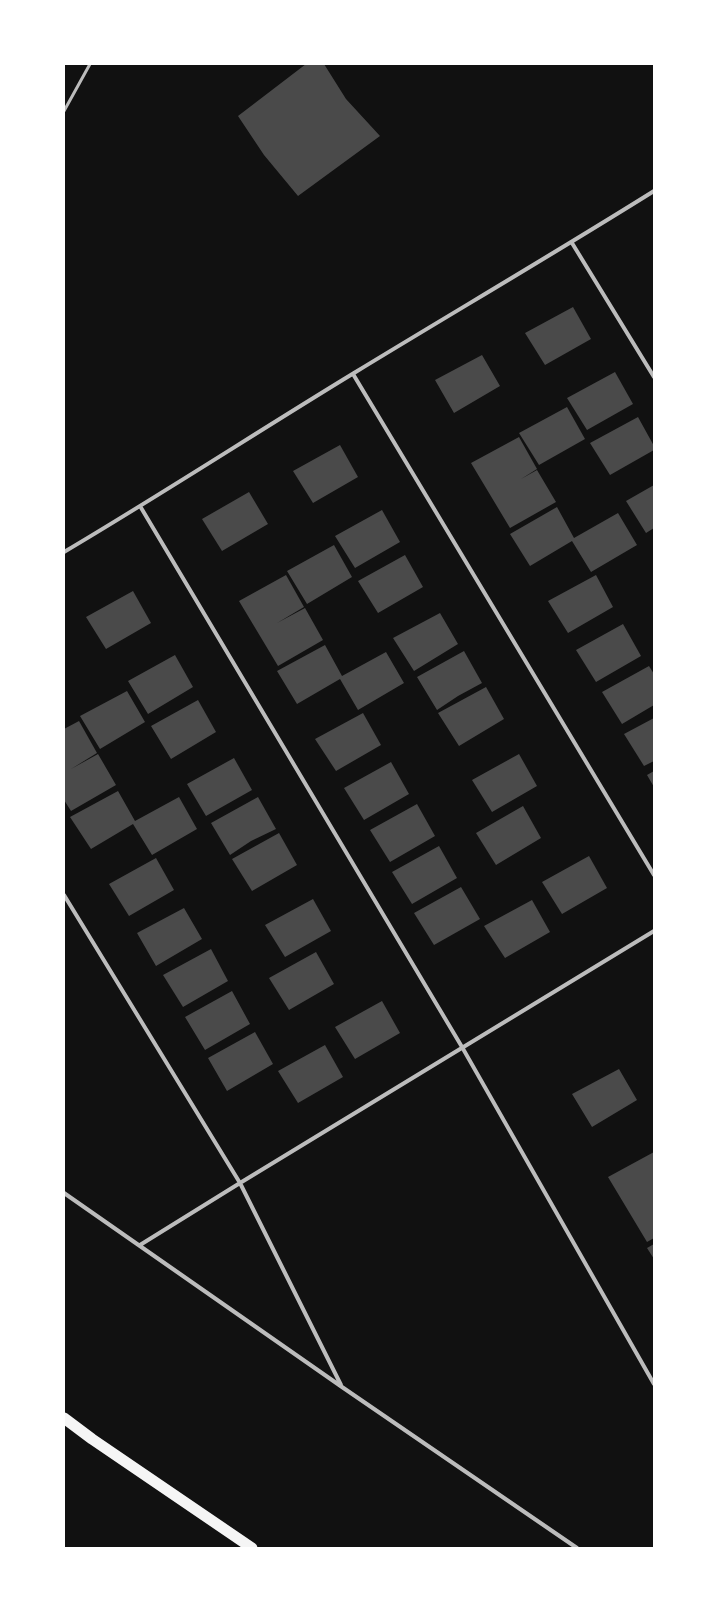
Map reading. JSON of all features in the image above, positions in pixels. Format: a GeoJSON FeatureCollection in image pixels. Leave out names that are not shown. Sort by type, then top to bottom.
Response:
{"type":"FeatureCollection","features":[{"type":"Feature","properties":{"kind":"highway"},"geometry":{"type":"LineString","coordinates":[[64,1418],[92,1439],[252,1548]]}},
{"type":"Feature","properties":{"kind":"highway"},"geometry":{"type":"LineString","coordinates":[[64,1429],[92,1439]]}},
{"type":"Feature","properties":{"kind":"street"},"geometry":{"type":"LineString","coordinates":[[64,552],[353,374],[572,243],[654,191]]}},
{"type":"Feature","properties":{"kind":"street"},"geometry":{"type":"LineString","coordinates":[[572,243],[654,377]]}},
{"type":"Feature","properties":{"kind":"street"},"geometry":{"type":"LineString","coordinates":[[353,374],[654,875]]}},
{"type":"Feature","properties":{"kind":"street"},"geometry":{"type":"LineString","coordinates":[[140,506],[462,1047],[654,1384]]}},
{"type":"Feature","properties":{"kind":"street"},"geometry":{"type":"LineString","coordinates":[[64,895],[240,1182],[342,1387]]}},
{"type":"Feature","properties":{"kind":"street"},"geometry":{"type":"LineString","coordinates":[[140,1245],[240,1182],[654,931]]}},
{"type":"Feature","properties":{"kind":"street"},"geometry":{"type":"LineString","coordinates":[[64,1193],[342,1387],[577,1548]]}},
{"type":"Feature","properties":{"kind":"lane"},"geometry":{"type":"LineString","coordinates":[[64,111],[90,64]]}},
{"type":"Feature","properties":{"kind":"building"},"geometry":{"type":"Polygon","coordinates":[[[306,64],[324,64],[346,99],[380,136],[298,196],[264,155],[238,116],[306,64]]]}},
{"type":"Feature","properties":{"kind":"building"},"geometry":{"type":"Polygon","coordinates":[[[573,307],[591,339],[545,365],[525,333],[573,307]]]}},
{"type":"Feature","properties":{"kind":"building"},"geometry":{"type":"Polygon","coordinates":[[[482,355],[500,386],[454,413],[435,380],[482,355]]]}},
{"type":"Feature","properties":{"kind":"building"},"geometry":{"type":"Polygon","coordinates":[[[615,372],[633,404],[587,430],[567,398],[615,372]]]}},
{"type":"Feature","properties":{"kind":"building"},"geometry":{"type":"Polygon","coordinates":[[[567,407],[585,439],[539,465],[519,433],[567,407]]]}},
{"type":"Feature","properties":{"kind":"building"},"geometry":{"type":"Polygon","coordinates":[[[638,417],[654,446],[654,450],[610,475],[590,443],[638,417]]]}},
{"type":"Feature","properties":{"kind":"building"},"geometry":{"type":"Polygon","coordinates":[[[519,437],[537,469],[521,479],[537,470],[556,502],[510,528],[471,463],[519,437]]]}},
{"type":"Feature","properties":{"kind":"building"},"geometry":{"type":"Polygon","coordinates":[[[340,445],[358,477],[313,503],[293,471],[340,445]]]}},
{"type":"Feature","properties":{"kind":"building"},"geometry":{"type":"Polygon","coordinates":[[[654,485],[654,528],[646,533],[626,501],[654,485]]]}},
{"type":"Feature","properties":{"kind":"building"},"geometry":{"type":"Polygon","coordinates":[[[249,492],[268,524],[222,551],[202,519],[249,492]]]}},
{"type":"Feature","properties":{"kind":"building"},"geometry":{"type":"Polygon","coordinates":[[[557,507],[574,538],[618,513],[637,545],[591,572],[572,541],[530,566],[510,534],[557,507]]]}},
{"type":"Feature","properties":{"kind":"building"},"geometry":{"type":"Polygon","coordinates":[[[382,510],[400,542],[355,568],[335,536],[382,510]]]}},
{"type":"Feature","properties":{"kind":"building"},"geometry":{"type":"Polygon","coordinates":[[[334,545],[352,577],[307,604],[287,571],[334,545]]]}},
{"type":"Feature","properties":{"kind":"building"},"geometry":{"type":"Polygon","coordinates":[[[405,555],[423,587],[378,613],[358,581],[405,555]]]}},
{"type":"Feature","properties":{"kind":"building"},"geometry":{"type":"Polygon","coordinates":[[[286,575],[304,607],[277,623],[305,608],[323,640],[278,666],[239,601],[286,575]]]}},
{"type":"Feature","properties":{"kind":"building"},"geometry":{"type":"Polygon","coordinates":[[[596,575],[613,607],[568,633],[548,601],[596,575]]]}},
{"type":"Feature","properties":{"kind":"building"},"geometry":{"type":"Polygon","coordinates":[[[133,591],[151,623],[106,649],[86,617],[133,591]]]}},
{"type":"Feature","properties":{"kind":"building"},"geometry":{"type":"Polygon","coordinates":[[[440,613],[458,644],[414,671],[393,638],[440,613]]]}},
{"type":"Feature","properties":{"kind":"building"},"geometry":{"type":"Polygon","coordinates":[[[623,624],[641,656],[596,682],[576,650],[623,624]]]}},
{"type":"Feature","properties":{"kind":"building"},"geometry":{"type":"Polygon","coordinates":[[[325,645],[342,676],[386,652],[404,683],[358,710],[340,679],[297,704],[277,671],[325,645]]]}},
{"type":"Feature","properties":{"kind":"building"},"geometry":{"type":"Polygon","coordinates":[[[464,651],[482,683],[458,696],[437,710],[417,677],[464,651]]]}},
{"type":"Feature","properties":{"kind":"building"},"geometry":{"type":"Polygon","coordinates":[[[175,655],[193,687],[148,714],[128,681],[175,655]]]}},
{"type":"Feature","properties":{"kind":"building"},"geometry":{"type":"Polygon","coordinates":[[[649,666],[654,674],[654,705],[622,724],[602,692],[649,666]]]}},
{"type":"Feature","properties":{"kind":"building"},"geometry":{"type":"Polygon","coordinates":[[[486,687],[504,719],[459,746],[438,713],[486,687]]]}},
{"type":"Feature","properties":{"kind":"building"},"geometry":{"type":"Polygon","coordinates":[[[127,691],[145,722],[100,749],[80,716],[127,691]]]}},
{"type":"Feature","properties":{"kind":"building"},"geometry":{"type":"Polygon","coordinates":[[[198,700],[216,732],[171,759],[151,726],[198,700]]]}},
{"type":"Feature","properties":{"kind":"building"},"geometry":{"type":"Polygon","coordinates":[[[363,713],[381,745],[336,771],[315,739],[363,713]]]}},
{"type":"Feature","properties":{"kind":"building"},"geometry":{"type":"Polygon","coordinates":[[[654,718],[654,761],[644,766],[624,734],[654,718]]]}},
{"type":"Feature","properties":{"kind":"building"},"geometry":{"type":"Polygon","coordinates":[[[79,721],[97,753],[71,769],[98,754],[116,785],[71,811],[64,800],[64,729],[79,721]]]}},
{"type":"Feature","properties":{"kind":"building"},"geometry":{"type":"Polygon","coordinates":[[[519,754],[537,786],[492,812],[472,780],[519,754]]]}},
{"type":"Feature","properties":{"kind":"building"},"geometry":{"type":"Polygon","coordinates":[[[234,758],[252,790],[206,816],[187,784],[234,758]]]}},
{"type":"Feature","properties":{"kind":"building"},"geometry":{"type":"Polygon","coordinates":[[[391,762],[409,794],[364,820],[344,788],[391,762]]]}},
{"type":"Feature","properties":{"kind":"building"},"geometry":{"type":"Polygon","coordinates":[[[654,771],[654,787],[647,775],[654,771]]]}},
{"type":"Feature","properties":{"kind":"building"},"geometry":{"type":"Polygon","coordinates":[[[118,791],[135,821],[179,797],[197,829],[152,855],[133,824],[91,849],[70,817],[118,791]]]}},
{"type":"Feature","properties":{"kind":"building"},"geometry":{"type":"Polygon","coordinates":[[[258,797],[276,829],[251,841],[230,855],[211,823],[258,797]]]}},
{"type":"Feature","properties":{"kind":"building"},"geometry":{"type":"Polygon","coordinates":[[[417,804],[435,836],[390,862],[370,830],[417,804]]]}},
{"type":"Feature","properties":{"kind":"building"},"geometry":{"type":"Polygon","coordinates":[[[523,806],[541,838],[496,865],[476,833],[523,806]]]}},
{"type":"Feature","properties":{"kind":"building"},"geometry":{"type":"Polygon","coordinates":[[[279,833],[297,865],[252,891],[232,859],[279,833]]]}},
{"type":"Feature","properties":{"kind":"building"},"geometry":{"type":"Polygon","coordinates":[[[439,846],[457,878],[412,904],[392,872],[439,846]]]}},
{"type":"Feature","properties":{"kind":"building"},"geometry":{"type":"Polygon","coordinates":[[[589,856],[607,888],[562,914],[542,882],[589,856]]]}},
{"type":"Feature","properties":{"kind":"building"},"geometry":{"type":"Polygon","coordinates":[[[156,858],[174,890],[129,916],[109,884],[156,858]]]}},
{"type":"Feature","properties":{"kind":"building"},"geometry":{"type":"Polygon","coordinates":[[[461,887],[480,919],[434,945],[414,913],[461,887]]]}},
{"type":"Feature","properties":{"kind":"building"},"geometry":{"type":"Polygon","coordinates":[[[313,899],[331,931],[285,957],[265,925],[313,899]]]}},
{"type":"Feature","properties":{"kind":"building"},"geometry":{"type":"Polygon","coordinates":[[[532,900],[550,932],[505,958],[484,926],[532,900]]]}},
{"type":"Feature","properties":{"kind":"building"},"geometry":{"type":"Polygon","coordinates":[[[184,908],[202,939],[156,966],[137,933],[184,908]]]}},
{"type":"Feature","properties":{"kind":"building"},"geometry":{"type":"Polygon","coordinates":[[[211,949],[228,981],[183,1007],[163,975],[211,949]]]}},
{"type":"Feature","properties":{"kind":"building"},"geometry":{"type":"Polygon","coordinates":[[[316,952],[334,984],[289,1010],[269,978],[316,952]]]}},
{"type":"Feature","properties":{"kind":"building"},"geometry":{"type":"Polygon","coordinates":[[[232,991],[250,1024],[205,1050],[185,1017],[232,991]]]}},
{"type":"Feature","properties":{"kind":"building"},"geometry":{"type":"Polygon","coordinates":[[[382,1001],[400,1033],[355,1059],[335,1027],[382,1001]]]}},
{"type":"Feature","properties":{"kind":"building"},"geometry":{"type":"Polygon","coordinates":[[[255,1032],[273,1064],[227,1091],[208,1058],[255,1032]]]}},
{"type":"Feature","properties":{"kind":"building"},"geometry":{"type":"Polygon","coordinates":[[[325,1045],[343,1077],[298,1103],[278,1071],[325,1045]]]}},
{"type":"Feature","properties":{"kind":"building"},"geometry":{"type":"Polygon","coordinates":[[[619,1069],[637,1100],[592,1127],[572,1094],[619,1069]]]}},
{"type":"Feature","properties":{"kind":"building"},"geometry":{"type":"Polygon","coordinates":[[[654,1152],[654,1238],[647,1242],[608,1177],[654,1152]]]}},
{"type":"Feature","properties":{"kind":"building"},"geometry":{"type":"Polygon","coordinates":[[[654,1244],[654,1259],[647,1248],[654,1244]]]}}]}
